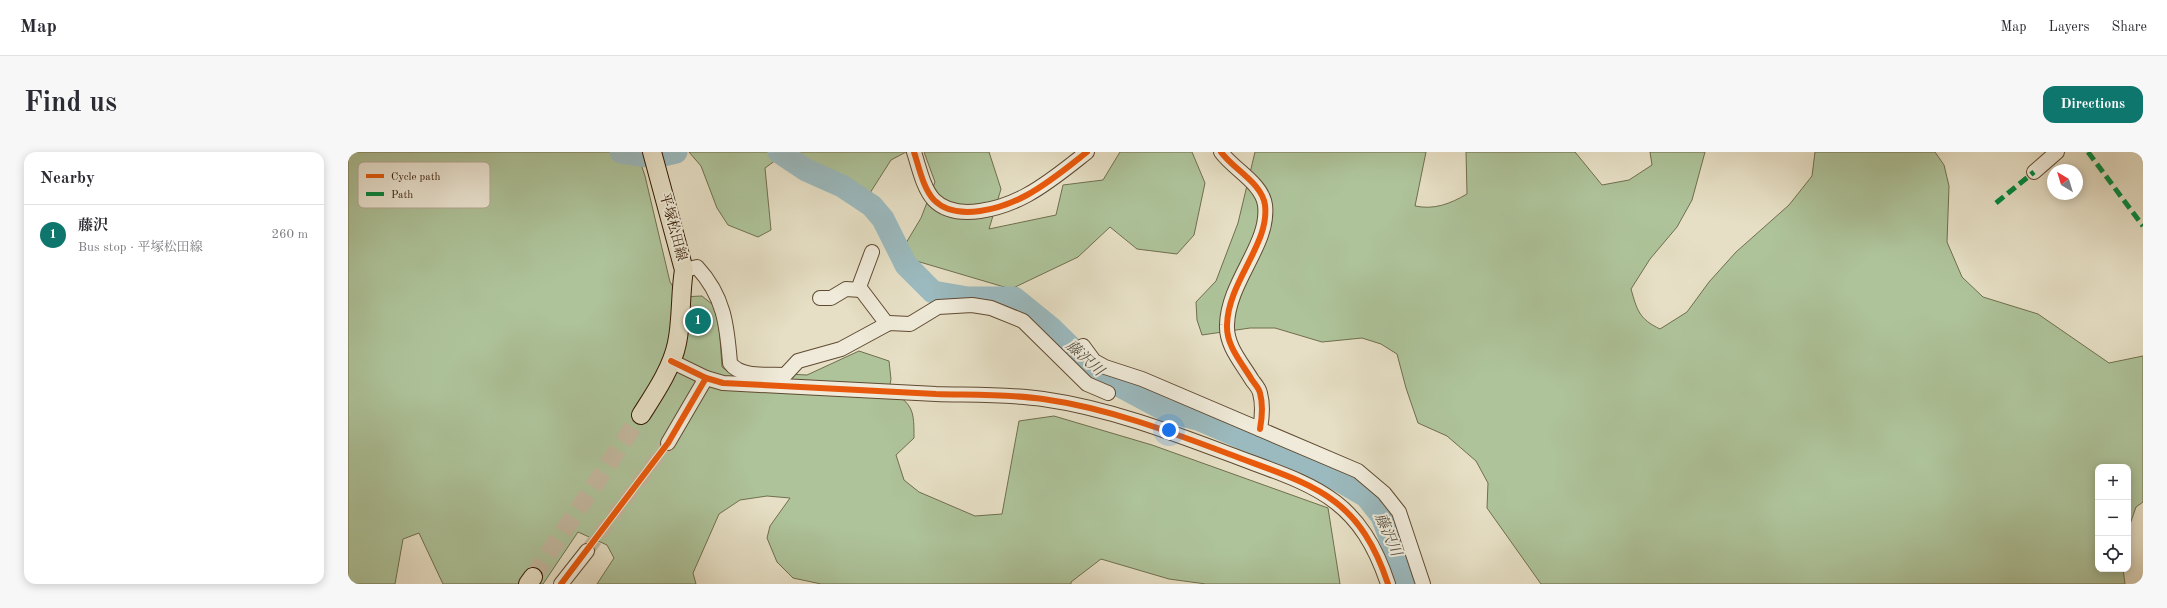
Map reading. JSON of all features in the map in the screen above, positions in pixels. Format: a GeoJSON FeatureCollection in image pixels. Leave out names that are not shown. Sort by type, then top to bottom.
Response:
{"type":"FeatureCollection","features":[{"type":"Feature","properties":{"kind":"main road","name":"平塚松田線"},"geometry":{"type":"LineString","coordinates":[[641,415],[654,395],[671,361],[677,344],[682,307],[684,270],[652,152]]}},
{"type":"Feature","properties":{"kind":"street"},"geometry":{"type":"LineString","coordinates":[[914,152],[926,187],[934,199],[943,206],[964,212],[978,211],[1010,202],[1027,195],[1049,181],[1087,152]]}},
{"type":"Feature","properties":{"kind":"street"},"geometry":{"type":"LineString","coordinates":[[1221,152],[1258,190],[1265,205],[1265,220],[1260,239],[1231,298],[1227,325],[1232,348],[1260,392],[1262,417],[1260,429]]}},
{"type":"Feature","properties":{"kind":"street"},"geometry":{"type":"LineString","coordinates":[[2034,172],[2057,152]]}},
{"type":"Feature","properties":{"kind":"street"},"geometry":{"type":"LineString","coordinates":[[872,252],[859,287],[887,324]]}},
{"type":"Feature","properties":{"kind":"street"},"geometry":{"type":"LineString","coordinates":[[684,270],[697,267],[710,280],[723,310],[730,363],[734,369],[742,372],[785,375],[798,361],[841,348],[887,324],[910,324],[938,307],[972,305],[991,308],[1023,321],[1087,384],[1108,393]]}},
{"type":"Feature","properties":{"kind":"street"},"geometry":{"type":"LineString","coordinates":[[820,298],[831,298],[846,289],[861,290]]}},
{"type":"Feature","properties":{"kind":"street"},"geometry":{"type":"LineString","coordinates":[[1083,346],[1094,361],[1358,471],[1384,493],[1399,512],[1423,584]]}},
{"type":"Feature","properties":{"kind":"street"},"geometry":{"type":"LineString","coordinates":[[671,361],[706,378],[731,383],[1042,399],[1095,409],[1146,423],[1308,484],[1339,503],[1362,527],[1381,562],[1388,584]]}},
{"type":"Feature","properties":{"kind":"street"},"geometry":{"type":"LineString","coordinates":[[1095,409],[1125,374]]}},
{"type":"Feature","properties":{"kind":"street"},"geometry":{"type":"LineString","coordinates":[[668,443],[706,378]]}},
{"type":"Feature","properties":{"kind":"street"},"geometry":{"type":"LineString","coordinates":[[561,584],[587,551]]}},
{"type":"Feature","properties":{"kind":"green space"},"geometry":{"type":"Polygon","coordinates":[[[348,152],[637,152],[645,176],[670,282],[680,297],[702,296],[718,309],[722,367],[727,371],[807,375],[859,351],[889,361],[891,379],[889,390],[908,404],[913,415],[914,422],[914,438],[896,455],[904,480],[919,492],[975,516],[1002,514],[1019,421],[1054,416],[1152,445],[1328,508],[1340,584],[1206,584],[1169,579],[1101,559],[1071,582],[1071,584],[821,584],[793,578],[777,562],[767,538],[770,526],[790,498],[767,496],[740,500],[719,514],[693,573],[696,584],[597,584],[614,558],[607,545],[578,532],[543,584],[443,584],[419,533],[403,539],[395,584],[348,584],[348,152]]]}},
{"type":"Feature","properties":{"kind":"green space"},"geometry":{"type":"Polygon","coordinates":[[[689,152],[906,152],[891,160],[870,193],[776,160],[765,168],[771,230],[758,237],[728,225],[717,208],[701,166],[689,152]]]}},
{"type":"Feature","properties":{"kind":"green space"},"geometry":{"type":"Polygon","coordinates":[[[924,152],[989,152],[1001,189],[989,229],[1056,215],[1063,185],[1103,180],[1120,152],[1192,152],[1205,183],[1194,235],[1177,254],[1137,249],[1110,227],[1078,257],[1011,289],[913,260],[906,243],[921,218],[935,182],[924,152]]]}},
{"type":"Feature","properties":{"kind":"green space"},"geometry":{"type":"Polygon","coordinates":[[[1255,152],[1426,152],[1415,206],[1435,207],[1454,201],[1467,194],[1466,152],[1575,152],[1602,185],[1629,180],[1652,165],[1650,152],[1705,152],[1692,200],[1677,227],[1650,259],[1631,289],[1640,313],[1647,321],[1660,329],[1687,312],[1709,282],[1736,252],[1789,205],[1812,176],[1815,152],[1935,152],[1944,165],[1949,186],[1947,242],[1962,277],[1983,297],[2038,314],[2109,363],[2143,356],[2143,502],[2136,507],[2131,521],[2131,464],[2095,464],[2095,572],[2123,572],[2125,584],[1541,584],[1487,508],[1488,483],[1476,461],[1447,436],[1418,423],[1406,388],[1397,354],[1381,344],[1362,338],[1322,342],[1275,328],[1250,328],[1202,335],[1197,320],[1196,302],[1216,281],[1238,223],[1255,152]]]}},
{"type":"Feature","properties":{"kind":"waterway","name":"藤沢川"},"geometry":{"type":"LineString","coordinates":[[621,152],[655,157],[676,152]]}},
{"type":"Feature","properties":{"kind":"waterway","name":"藤沢川"},"geometry":{"type":"LineString","coordinates":[[779,152],[806,170],[842,186],[872,206],[883,219],[906,265],[933,292],[968,298],[1014,298],[1051,328],[1098,374],[1167,411],[1198,419],[1337,479],[1366,496],[1382,516],[1407,584]]}},
{"type":"Feature","properties":{"kind":"tunnel"},"geometry":{"type":"LineString","coordinates":[[533,577],[641,415]]}},
{"type":"Feature","properties":{"kind":"tunnel"},"geometry":{"type":"LineString","coordinates":[[587,551],[668,443]]}},
{"type":"Feature","properties":{"kind":"marked path"},"geometry":{"type":"LineString","coordinates":[[2088,152],[2143,226]]}},
{"type":"Feature","properties":{"kind":"marked path"},"geometry":{"type":"LineString","coordinates":[[1996,203],[2034,172]]}},
{"type":"Feature","properties":{"kind":"cycle path"},"geometry":{"type":"LineString","coordinates":[[914,152],[924,183],[934,200],[944,207],[955,211],[967,212],[993,208],[1017,200],[1051,180],[1087,152]]}},
{"type":"Feature","properties":{"kind":"cycle path"},"geometry":{"type":"LineString","coordinates":[[1221,152],[1259,190],[1265,205],[1265,220],[1261,234],[1234,293],[1229,309],[1227,325],[1227,333],[1232,347],[1239,361],[1258,388],[1261,397],[1262,416],[1260,429]]}},
{"type":"Feature","properties":{"kind":"cycle path"},"geometry":{"type":"LineString","coordinates":[[671,361],[706,378],[723,383],[936,394],[1030,397],[1090,408],[1137,421],[1284,475],[1328,496],[1346,511],[1362,530],[1376,554],[1388,584]]}},
{"type":"Feature","properties":{"kind":"cycle path"},"geometry":{"type":"LineString","coordinates":[[561,584],[668,443],[706,378]]}},
{"type":"Feature","properties":{"kind":"place","name":"藤沢"},"geometry":{"type":"Point","coordinates":[698,321]}}]}
